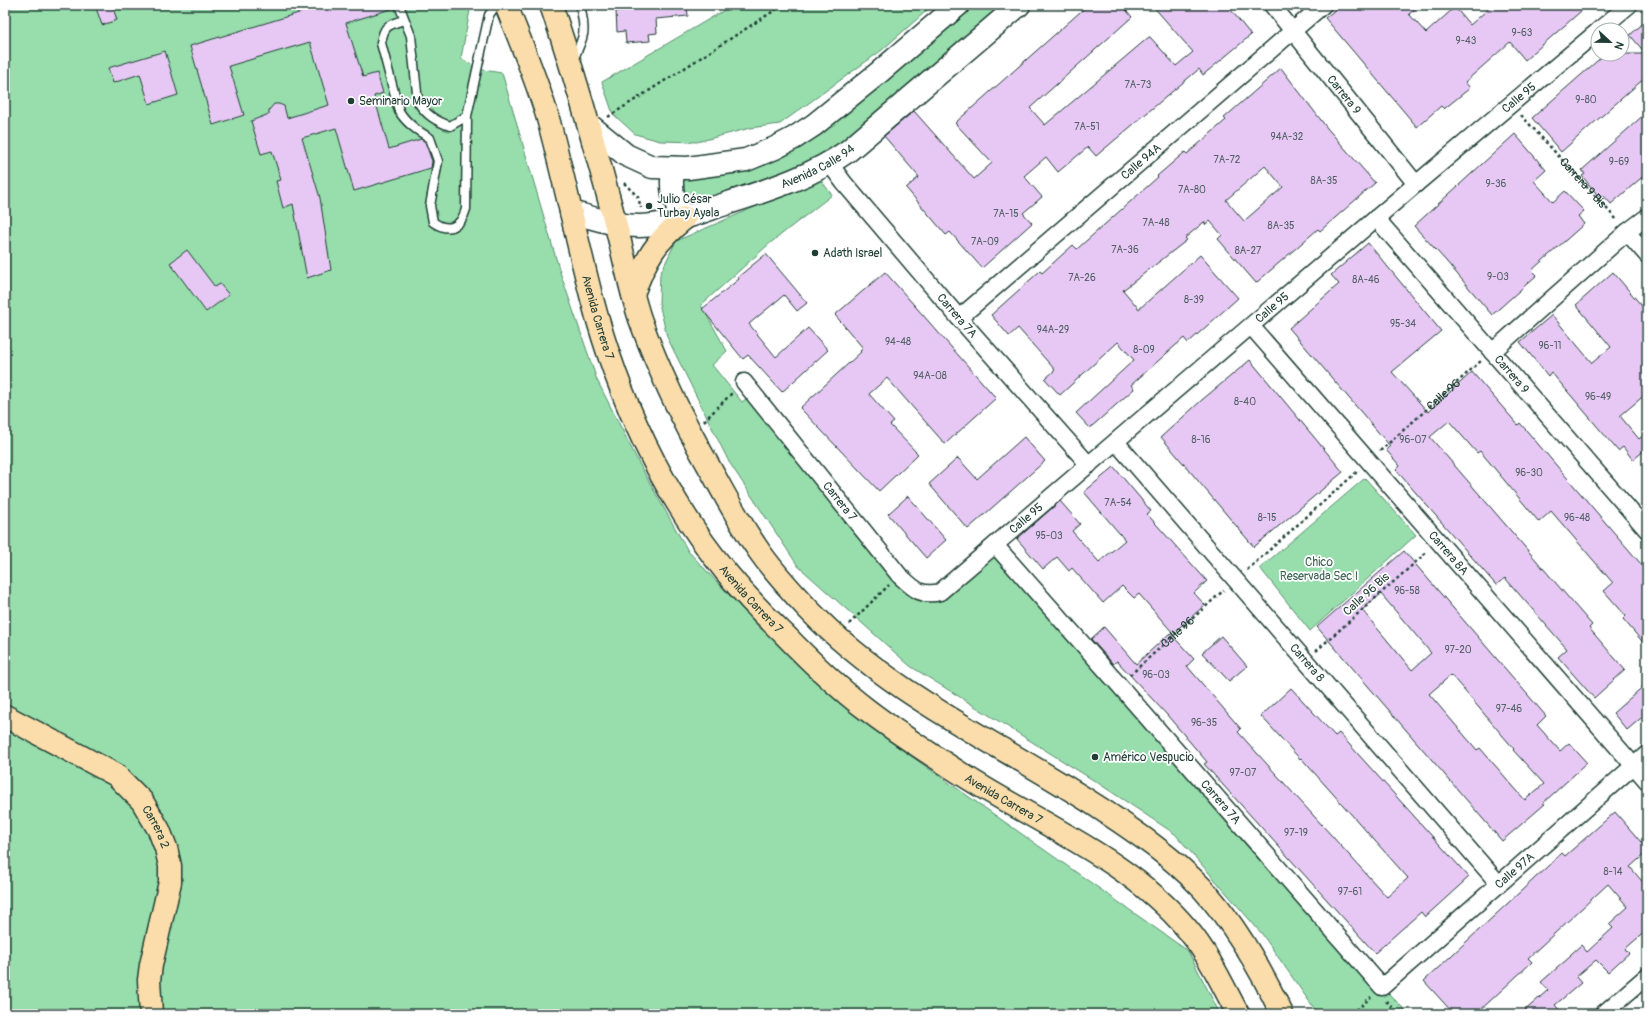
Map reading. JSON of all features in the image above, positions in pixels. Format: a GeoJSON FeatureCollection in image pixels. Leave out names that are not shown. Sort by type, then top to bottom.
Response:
{"type":"FeatureCollection","features":[{"type":"Feature","properties":{"kind":"main road","name":"Avenida Carrera 7"},"geometry":{"type":"LineString","coordinates":[[506,5],[536,81],[546,114],[593,302],[628,405],[662,478],[690,522],[726,572],[810,660],[844,692],[867,710],[977,784],[1067,836],[1116,867],[1161,902],[1190,933],[1220,979],[1238,1014]]}},
{"type":"Feature","properties":{"kind":"main road"},"geometry":{"type":"LineString","coordinates":[[551,5],[571,66],[597,121],[626,155],[638,162],[652,166],[674,168],[709,166],[746,160],[794,138],[814,125],[876,75],[958,5]]}},
{"type":"Feature","properties":{"kind":"main road","name":"Avenida Calle 94"},"geometry":{"type":"LineString","coordinates":[[571,212],[615,223],[641,226],[685,218],[778,186],[830,164],[890,116],[1019,5]]}},
{"type":"Feature","properties":{"kind":"main road"},"geometry":{"type":"LineString","coordinates":[[597,121],[615,223],[639,316],[655,358],[690,433],[743,528],[757,549],[808,610],[836,637],[887,677],[920,700],[1082,797],[1132,829],[1200,886],[1218,907],[1256,966],[1282,1014]]}},
{"type":"Feature","properties":{"kind":"main road"},"geometry":{"type":"LineString","coordinates":[[633,294],[651,252],[660,240],[685,218],[679,209],[671,190],[671,179],[674,168]]}},
{"type":"Feature","properties":{"kind":"main road","name":"Carrera 2"},"geometry":{"type":"LineString","coordinates":[[5,716],[116,775],[142,801],[159,830],[166,848],[170,866],[170,882],[151,965],[149,980],[151,1014]]}},
{"type":"Feature","properties":{"kind":"street","name":"Carrera 9"},"geometry":{"type":"LineString","coordinates":[[1272,5],[1416,184]]}},
{"type":"Feature","properties":{"kind":"street","name":"Calle 94A"},"geometry":{"type":"LineString","coordinates":[[959,318],[1323,5]]}},
{"type":"Feature","properties":{"kind":"street","name":"Calle 95"},"geometry":{"type":"LineString","coordinates":[[1609,22],[1629,5]]}},
{"type":"Feature","properties":{"kind":"street","name":"Calle 95"},"geometry":{"type":"LineString","coordinates":[[948,586],[1376,218],[1590,38]]}},
{"type":"Feature","properties":{"kind":"street","name":"Carrera 7A"},"geometry":{"type":"LineString","coordinates":[[830,164],[844,183],[959,318],[1089,465]]}},
{"type":"Feature","properties":{"kind":"street"},"geometry":{"type":"LineString","coordinates":[[1492,352],[1647,216]]}},
{"type":"Feature","properties":{"kind":"street","name":"Carrera 9"},"geometry":{"type":"LineString","coordinates":[[1376,218],[1647,530]]}},
{"type":"Feature","properties":{"kind":"street"},"geometry":{"type":"LineString","coordinates":[[1627,232],[1647,255]]}},
{"type":"Feature","properties":{"kind":"street","name":"Carrera 8A"},"geometry":{"type":"LineString","coordinates":[[1250,326],[1647,781]]}},
{"type":"Feature","properties":{"kind":"street","name":"Carrera 7"},"geometry":{"type":"LineString","coordinates":[[744,382],[899,575],[920,592],[930,594],[940,592],[948,586]]}},
{"type":"Feature","properties":{"kind":"street","name":"Carrera 8"},"geometry":{"type":"LineString","coordinates":[[1116,442],[1239,577],[1305,660],[1499,884]]}},
{"type":"Feature","properties":{"kind":"street","name":"Carrera 7A"},"geometry":{"type":"LineString","coordinates":[[996,545],[1119,685],[1380,993]]}},
{"type":"Feature","properties":{"kind":"street","name":"Calle 97A"},"geometry":{"type":"LineString","coordinates":[[1380,993],[1499,884],[1647,754]]}},
{"type":"Feature","properties":{"kind":"street"},"geometry":{"type":"LineString","coordinates":[[1603,1014],[1647,976]]}},
{"type":"Feature","properties":{"kind":"lane"},"geometry":{"type":"LineString","coordinates":[[398,5],[411,36],[418,102],[423,110],[434,120],[450,126],[468,116]]}},
{"type":"Feature","properties":{"kind":"lane"},"geometry":{"type":"LineString","coordinates":[[404,20],[388,25],[383,32],[381,43],[399,111],[404,120],[430,138],[438,161],[430,206],[433,222],[441,227],[450,228],[460,223],[465,215],[468,116],[490,15],[496,5]]}},
{"type":"Feature","properties":{"kind":"lane"},"geometry":{"type":"LineString","coordinates":[[571,66],[583,40],[585,26],[580,5]]}},
{"type":"Feature","properties":{"kind":"path"},"geometry":{"type":"LineString","coordinates":[[597,121],[783,5]]}},
{"type":"Feature","properties":{"kind":"path","name":"Carrera 9 Bis"},"geometry":{"type":"LineString","coordinates":[[1517,111],[1627,232]]}},
{"type":"Feature","properties":{"kind":"path"},"geometry":{"type":"LineString","coordinates":[[623,180],[638,197],[641,211]]}},
{"type":"Feature","properties":{"kind":"path","name":"Calle 96"},"geometry":{"type":"LineString","coordinates":[[1119,685],[1492,352]]}},
{"type":"Feature","properties":{"kind":"path"},"geometry":{"type":"LineString","coordinates":[[690,433],[744,382]]}},
{"type":"Feature","properties":{"kind":"path","name":"Calle 96 Bis"},"geometry":{"type":"LineString","coordinates":[[1305,660],[1438,542]]}},
{"type":"Feature","properties":{"kind":"path"},"geometry":{"type":"LineString","coordinates":[[836,637],[899,575]]}},
{"type":"Feature","properties":{"kind":"path"},"geometry":{"type":"LineString","coordinates":[[1352,1014],[1380,993],[1398,1014]]}},
{"type":"Feature","properties":{"kind":"green space"},"geometry":{"type":"Polygon","coordinates":[[[5,5],[471,5],[461,58],[477,69],[502,73],[560,272],[597,380],[642,469],[688,551],[732,598],[813,678],[884,737],[1188,951],[1220,1014],[5,1014],[5,5]]]}},
{"type":"Feature","properties":{"kind":"green space"},"geometry":{"type":"Polygon","coordinates":[[[733,5],[933,5],[882,50],[780,124],[750,128],[697,142],[660,141],[635,134],[613,114],[602,82],[733,5]]]}},
{"type":"Feature","properties":{"kind":"green space"},"geometry":{"type":"Polygon","coordinates":[[[975,5],[1008,5],[877,117],[817,160],[690,204],[684,192],[682,180],[732,174],[781,157],[873,91],[975,5]]]}},
{"type":"Feature","properties":{"kind":"green space"},"geometry":{"type":"Polygon","coordinates":[[[820,179],[832,195],[769,244],[701,305],[727,351],[712,365],[742,402],[753,393],[899,575],[930,594],[995,545],[1382,987],[1409,1014],[1318,1014],[1262,934],[1175,834],[1098,783],[910,666],[798,566],[729,462],[667,337],[659,303],[660,274],[676,241],[820,179]]]}},
{"type":"Feature","properties":{"kind":"green space","name":"Chico Reservada Sec I"},"geometry":{"type":"Polygon","coordinates":[[[1365,478],[1416,535],[1310,631],[1260,568],[1365,478]]]}},
{"type":"Feature","properties":{"kind":"building"},"geometry":{"type":"Polygon","coordinates":[[[112,5],[117,20],[102,25],[96,8],[112,5]]]}},
{"type":"Feature","properties":{"kind":"building","name":"Seminario Mayor"},"geometry":{"type":"Polygon","coordinates":[[[325,5],[394,5],[394,8],[346,23],[363,77],[377,73],[383,93],[374,96],[389,149],[421,139],[425,142],[432,161],[431,168],[354,191],[336,128],[302,138],[320,198],[331,270],[307,278],[293,204],[283,208],[276,181],[281,180],[272,151],[261,154],[251,121],[269,114],[269,110],[274,104],[284,106],[287,118],[329,105],[310,42],[229,66],[244,115],[213,125],[190,46],[325,5]]]}},
{"type":"Feature","properties":{"kind":"building"},"geometry":{"type":"Polygon","coordinates":[[[647,5],[687,5],[688,16],[656,19],[657,33],[649,34],[650,41],[626,43],[625,31],[617,32],[616,11],[648,8],[647,5]]]}},
{"type":"Feature","properties":{"kind":"building"},"geometry":{"type":"Polygon","coordinates":[[[1088,5],[1122,5],[1132,17],[1030,108],[1045,125],[1149,37],[1176,66],[1193,52],[1152,5],[1227,5],[1251,35],[1203,75],[1199,69],[1096,156],[1088,147],[1058,172],[1046,157],[1024,176],[1042,197],[1023,213],[1032,223],[982,268],[950,232],[946,235],[906,188],[919,177],[884,136],[914,111],[974,179],[992,163],[955,123],[1088,5]]]}},
{"type":"Feature","properties":{"kind":"building"},"geometry":{"type":"Polygon","coordinates":[[[1341,5],[1420,5],[1409,14],[1426,33],[1455,7],[1470,25],[1493,5],[1588,5],[1525,60],[1510,42],[1465,82],[1470,88],[1444,109],[1441,106],[1417,127],[1325,18],[1341,5]]]}},
{"type":"Feature","properties":{"kind":"building"},"geometry":{"type":"Polygon","coordinates":[[[1647,20],[1647,76],[1561,152],[1532,118],[1596,62],[1630,62],[1630,54],[1646,54],[1630,35],[1647,20]]]}},
{"type":"Feature","properties":{"kind":"building"},"geometry":{"type":"Polygon","coordinates":[[[165,51],[178,95],[149,104],[140,74],[113,83],[108,68],[165,51]]]}},
{"type":"Feature","properties":{"kind":"building"},"geometry":{"type":"Polygon","coordinates":[[[1281,68],[1327,128],[1375,183],[1320,231],[1318,229],[1256,283],[1218,239],[1222,235],[1210,221],[1206,225],[1204,222],[1185,238],[1187,240],[1123,290],[1139,309],[1200,255],[1238,298],[1188,343],[1184,338],[1131,385],[1134,389],[1090,428],[1076,413],[1134,360],[1118,342],[1060,395],[1045,379],[1055,370],[1018,328],[1009,336],[991,315],[1040,271],[1042,273],[1073,245],[1077,249],[1158,177],[1157,176],[1185,152],[1187,154],[1226,120],[1224,118],[1281,68]],[[1265,166],[1226,200],[1244,221],[1283,187],[1265,166]]]}},
{"type":"Feature","properties":{"kind":"building"},"geometry":{"type":"Polygon","coordinates":[[[1647,112],[1647,173],[1611,204],[1603,195],[1600,198],[1582,176],[1585,174],[1582,170],[1647,112]]]}},
{"type":"Feature","properties":{"kind":"building"},"geometry":{"type":"Polygon","coordinates":[[[1515,134],[1546,170],[1534,181],[1553,202],[1565,191],[1584,211],[1578,216],[1584,224],[1532,270],[1537,275],[1492,315],[1414,226],[1515,134]]]}},
{"type":"Feature","properties":{"kind":"building"},"geometry":{"type":"Polygon","coordinates":[[[1368,243],[1441,331],[1392,372],[1428,412],[1472,372],[1518,425],[1520,423],[1647,571],[1647,647],[1623,619],[1626,616],[1604,591],[1613,583],[1551,511],[1539,522],[1480,451],[1477,453],[1449,421],[1430,437],[1592,625],[1589,628],[1625,670],[1594,698],[1558,657],[1567,649],[1505,578],[1496,585],[1396,470],[1400,466],[1386,450],[1390,446],[1289,328],[1339,284],[1331,275],[1368,243]]]}},
{"type":"Feature","properties":{"kind":"building"},"geometry":{"type":"Polygon","coordinates":[[[187,250],[215,287],[220,284],[229,295],[206,312],[170,263],[187,250]]]}},
{"type":"Feature","properties":{"kind":"building"},"geometry":{"type":"Polygon","coordinates":[[[766,254],[807,303],[797,311],[784,295],[749,324],[776,357],[808,328],[828,350],[782,392],[748,355],[743,359],[702,309],[739,279],[738,277],[766,254]]]}},
{"type":"Feature","properties":{"kind":"building"},"geometry":{"type":"Polygon","coordinates":[[[885,272],[996,398],[945,444],[887,378],[869,394],[894,422],[890,425],[918,454],[879,491],[800,408],[861,352],[860,351],[863,348],[835,315],[885,272]]]}},
{"type":"Feature","properties":{"kind":"building"},"geometry":{"type":"Polygon","coordinates":[[[1613,272],[1647,312],[1647,393],[1620,416],[1639,439],[1647,432],[1647,448],[1633,460],[1623,447],[1618,451],[1551,372],[1548,376],[1520,342],[1552,315],[1592,363],[1611,347],[1576,305],[1613,272]]]}},
{"type":"Feature","properties":{"kind":"building"},"geometry":{"type":"Polygon","coordinates":[[[1250,360],[1343,472],[1254,547],[1161,437],[1203,399],[1250,360]]]}},
{"type":"Feature","properties":{"kind":"building"},"geometry":{"type":"Polygon","coordinates":[[[1024,437],[1045,461],[968,529],[929,484],[958,458],[977,479],[1024,437]]]}},
{"type":"Feature","properties":{"kind":"building"},"geometry":{"type":"Polygon","coordinates":[[[1114,467],[1151,511],[1147,514],[1207,581],[1194,593],[1205,605],[1173,633],[1139,594],[1134,598],[1122,586],[1103,603],[1072,568],[1069,571],[1057,557],[1043,569],[1017,539],[1060,501],[1080,524],[1072,531],[1099,562],[1125,540],[1084,492],[1114,467]]]}},
{"type":"Feature","properties":{"kind":"building"},"geometry":{"type":"Polygon","coordinates":[[[908,496],[946,540],[926,558],[888,514],[908,496]]]}},
{"type":"Feature","properties":{"kind":"building"},"geometry":{"type":"Polygon","coordinates":[[[1404,551],[1546,716],[1537,725],[1560,751],[1569,743],[1587,763],[1543,803],[1545,804],[1502,841],[1317,627],[1404,551]],[[1381,594],[1362,610],[1412,670],[1431,653],[1381,594]],[[1451,675],[1429,694],[1477,750],[1480,748],[1525,800],[1544,784],[1513,750],[1514,749],[1451,675]]]}},
{"type":"Feature","properties":{"kind":"building"},"geometry":{"type":"Polygon","coordinates":[[[1104,627],[1136,664],[1170,633],[1194,659],[1187,666],[1241,729],[1238,732],[1387,897],[1408,878],[1301,758],[1300,759],[1261,716],[1291,688],[1335,736],[1339,733],[1469,877],[1425,917],[1421,912],[1375,953],[1204,764],[1207,762],[1167,715],[1117,661],[1113,664],[1091,639],[1104,627]]]}},
{"type":"Feature","properties":{"kind":"building"},"geometry":{"type":"Polygon","coordinates":[[[1221,636],[1247,666],[1229,681],[1202,653],[1221,636]]]}},
{"type":"Feature","properties":{"kind":"building"},"geometry":{"type":"Polygon","coordinates":[[[1647,683],[1647,713],[1627,730],[1613,713],[1647,683]]]}},
{"type":"Feature","properties":{"kind":"building"},"geometry":{"type":"Polygon","coordinates":[[[1615,812],[1647,849],[1647,852],[1630,867],[1647,887],[1647,930],[1625,949],[1629,953],[1608,972],[1596,960],[1576,977],[1581,983],[1555,1005],[1563,1014],[1521,1014],[1548,990],[1541,982],[1571,956],[1570,955],[1581,945],[1587,952],[1613,928],[1609,924],[1628,907],[1608,884],[1528,958],[1532,962],[1476,1014],[1454,1014],[1424,981],[1562,853],[1565,856],[1615,812]]]}},
{"type":"Feature","properties":{"kind":"place","name":"Seminario Mayor"},"geometry":{"type":"Point","coordinates":[351,101]}},
{"type":"Feature","properties":{"kind":"place","name":"Julio César Turbay Ayala"},"geometry":{"type":"Point","coordinates":[649,206]}},
{"type":"Feature","properties":{"kind":"place","name":"Adath Israel"},"geometry":{"type":"Point","coordinates":[815,253]}},
{"type":"Feature","properties":{"kind":"place","name":"Américo Vespucio"},"geometry":{"type":"Point","coordinates":[1095,757]}}]}
